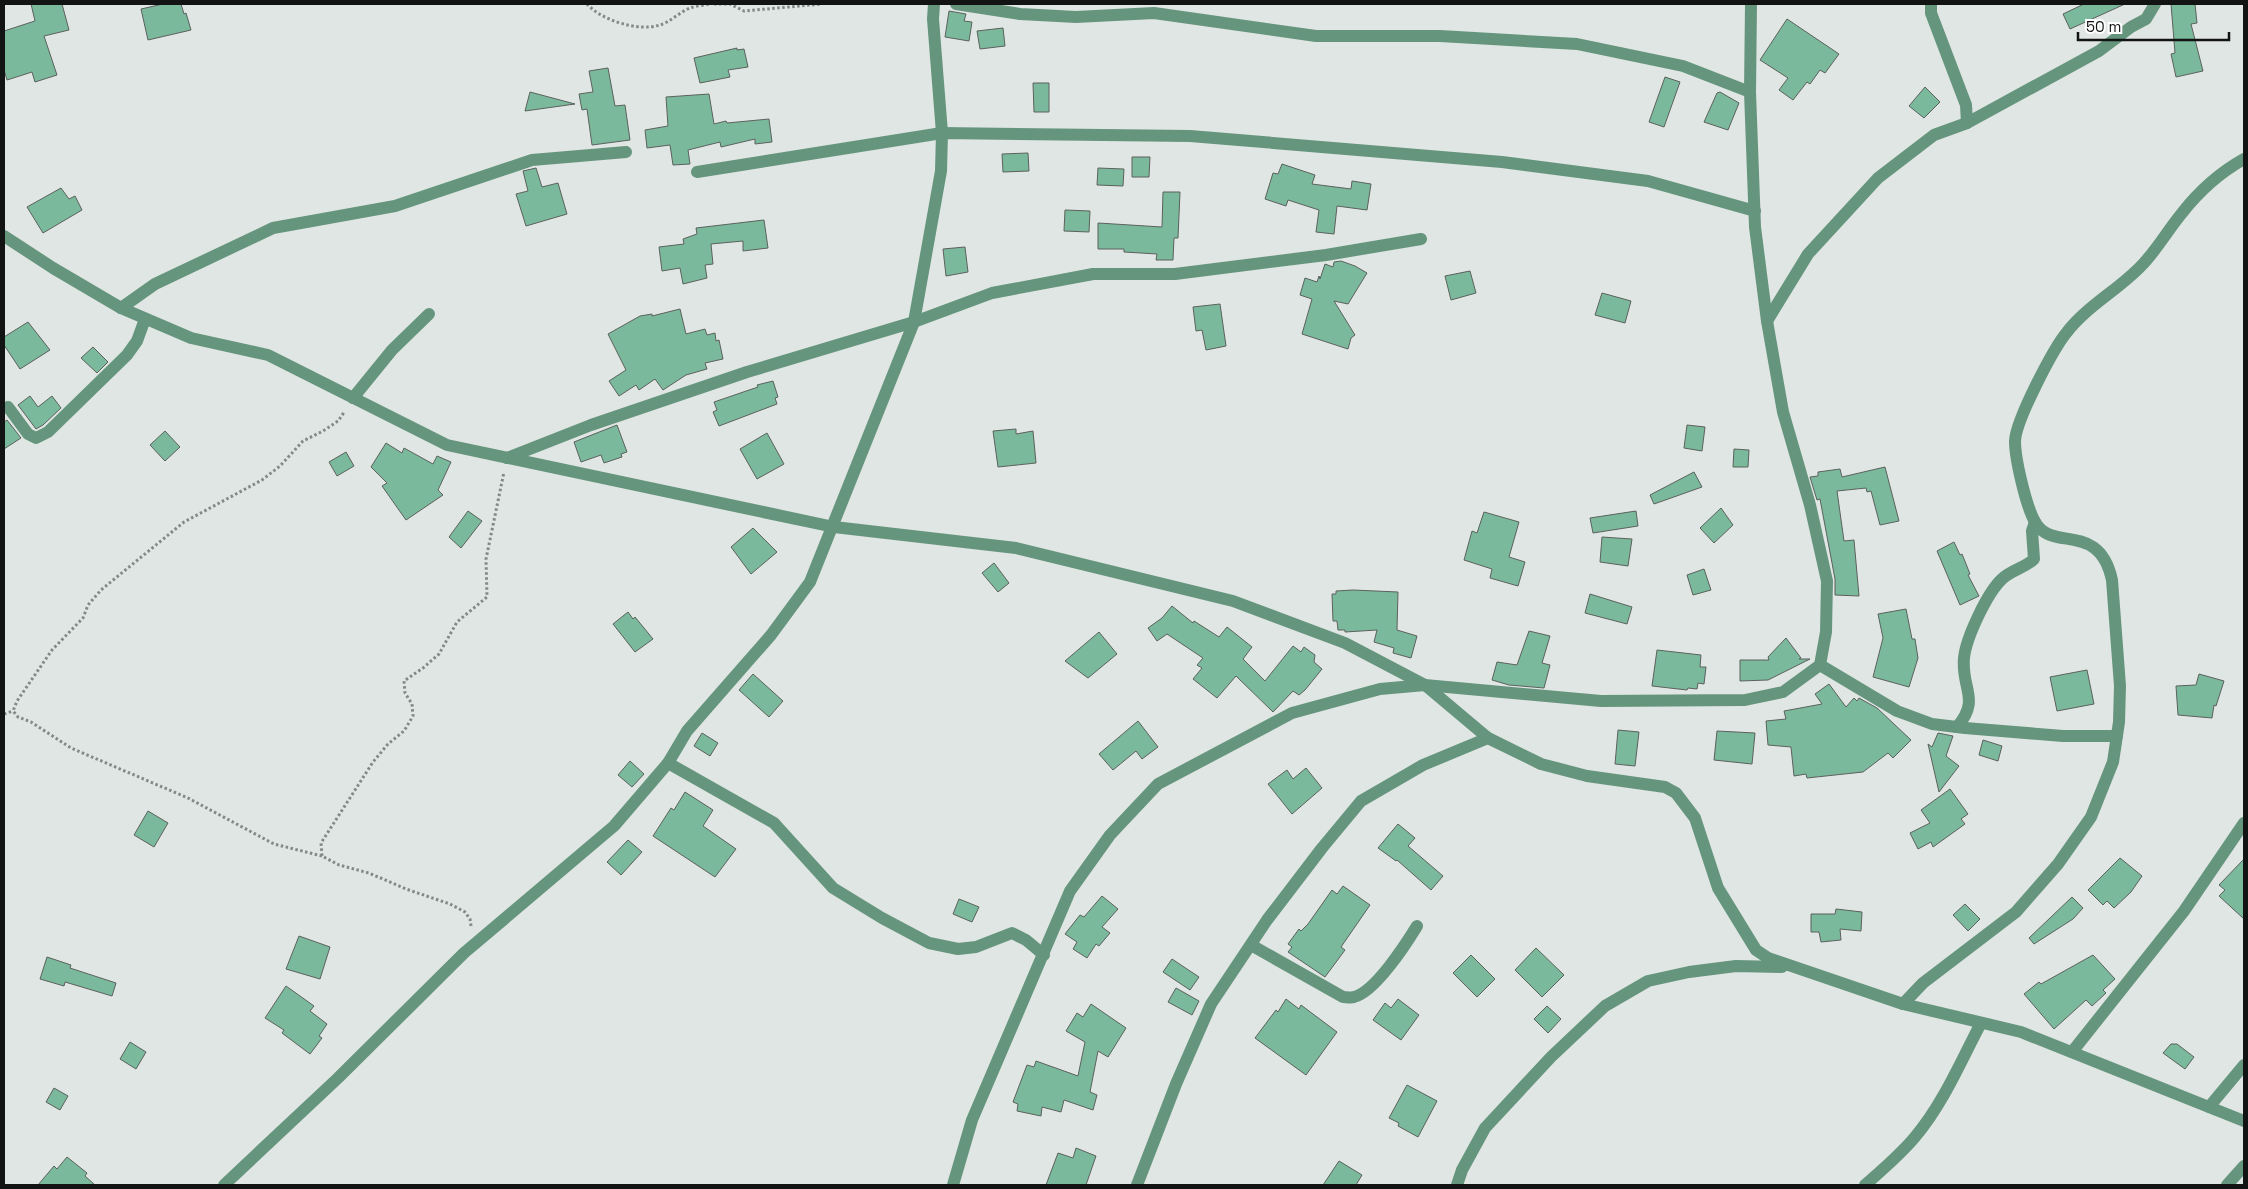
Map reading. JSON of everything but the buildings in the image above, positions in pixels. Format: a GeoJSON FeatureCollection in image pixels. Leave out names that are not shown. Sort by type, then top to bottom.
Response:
{"type":"FeatureCollection","features":[{"type":"Feature","properties":{"kind":"street"},"geometry":{"type":"LineString","coordinates":[[224,1185],[338,1078],[464,953],[614,826],[668,763],[687,730],[770,635],[810,582],[914,322],[940,170],[942,133],[933,19],[934,4]]}},
{"type":"Feature","properties":{"kind":"street"},"geometry":{"type":"LineString","coordinates":[[956,4],[1020,14],[1076,17],[1154,13],[1316,36],[1440,36],[1577,44],[1683,66],[1750,92]]}},
{"type":"Feature","properties":{"kind":"street"},"geometry":{"type":"LineString","coordinates":[[953,1185],[972,1120],[1070,891],[1110,835],[1158,784],[1292,713],[1380,689],[1425,685],[1602,701],[1745,700],[1783,692],[1820,665],[1826,632],[1827,581],[1810,505],[1783,412],[1767,320],[1754,212],[1750,92],[1751,4]]}},
{"type":"Feature","properties":{"kind":"street"},"geometry":{"type":"LineString","coordinates":[[1931,4],[1931,13],[1966,105],[1967,123]]}},
{"type":"Feature","properties":{"kind":"street"},"geometry":{"type":"LineString","coordinates":[[1767,320],[1808,254],[1878,178],[1934,134],[1967,123],[2098,51],[2130,27],[2146,19],[2155,4]]}},
{"type":"Feature","properties":{"kind":"street"},"geometry":{"type":"LineString","coordinates":[[697,172],[942,133],[1190,136],[1502,162],[1648,181],[1754,212]]}},
{"type":"Feature","properties":{"kind":"street"},"geometry":{"type":"LineString","coordinates":[[121,308],[155,284],[273,228],[395,206],[532,160],[626,152]]}},
{"type":"Feature","properties":{"kind":"street"},"geometry":{"type":"LineString","coordinates":[[1903,1004],[1923,983],[2016,912],[2058,864],[2091,817],[2113,762],[2117,736],[2120,686],[2112,580],[2109,564],[2100,551],[2078,540],[2056,536],[2041,530],[2035,522],[2024,491],[2015,440],[2028,400],[2066,332],[2102,298],[2138,270],[2156,250],[2182,212],[2219,174],[2244,159]]}},
{"type":"Feature","properties":{"kind":"street"},"geometry":{"type":"LineString","coordinates":[[4,236],[121,308],[191,338],[268,355],[447,445],[834,526],[1016,548],[1233,601],[1345,643],[1425,685],[1488,738],[1541,764],[1587,776],[1665,787],[1676,793],[1695,818],[1718,888],[1756,950],[1790,967],[1903,1004],[2021,1032],[2244,1121]]}},
{"type":"Feature","properties":{"kind":"street"},"geometry":{"type":"LineString","coordinates":[[507,458],[591,425],[738,375],[914,322],[992,293],[1093,274],[1176,274],[1326,255],[1421,239]]}},
{"type":"Feature","properties":{"kind":"street"},"geometry":{"type":"LineString","coordinates":[[353,398],[392,350],[429,314]]}},
{"type":"Feature","properties":{"kind":"street"},"geometry":{"type":"LineString","coordinates":[[8,407],[28,434],[36,438],[48,432],[127,355],[137,341],[145,319]]}},
{"type":"Feature","properties":{"kind":"street"},"geometry":{"type":"LineString","coordinates":[[1957,727],[1966,716],[1970,704],[1964,658],[1972,631],[1982,607],[2000,580],[2028,565],[2034,559],[2032,531],[2035,522]]}},
{"type":"Feature","properties":{"kind":"street"},"geometry":{"type":"LineString","coordinates":[[1820,665],[1897,711],[1932,724],[2063,736],[2117,736]]}},
{"type":"Feature","properties":{"kind":"street"},"geometry":{"type":"LineString","coordinates":[[1137,1185],[1176,1084],[1211,1004],[1306,870],[1361,801],[1423,765],[1488,738]]}},
{"type":"Feature","properties":{"kind":"street"},"geometry":{"type":"LineString","coordinates":[[668,763],[749,810],[774,822],[832,888],[929,943],[958,949],[976,947],[1012,933],[1026,940],[1044,955]]}},
{"type":"Feature","properties":{"kind":"street"},"geometry":{"type":"LineString","coordinates":[[2072,1052],[2184,910],[2244,823]]}},
{"type":"Feature","properties":{"kind":"street"},"geometry":{"type":"LineString","coordinates":[[1251,945],[1343,997],[1356,997],[1373,984],[1399,956],[1416,926]]}},
{"type":"Feature","properties":{"kind":"street"},"geometry":{"type":"LineString","coordinates":[[1457,1185],[1462,1170],[1485,1128],[1550,1057],[1605,1006],[1648,981],[1689,972],[1736,966],[1790,967]]}},
{"type":"Feature","properties":{"kind":"street"},"geometry":{"type":"LineString","coordinates":[[1865,1185],[1893,1161],[1916,1136],[1935,1108],[1981,1023]]}},
{"type":"Feature","properties":{"kind":"street"},"geometry":{"type":"LineString","coordinates":[[2209,1107],[2244,1065]]}},
{"type":"Feature","properties":{"kind":"street"},"geometry":{"type":"LineString","coordinates":[[2227,1185],[2244,1166]]}},
{"type":"Feature","properties":{"kind":"path"},"geometry":{"type":"LineString","coordinates":[[587,4],[594,12],[610,19],[623,24],[645,27],[660,25],[691,8],[710,4]]}},
{"type":"Feature","properties":{"kind":"path"},"geometry":{"type":"LineString","coordinates":[[714,4],[730,4],[744,11],[822,4]]}},
{"type":"Feature","properties":{"kind":"path"},"geometry":{"type":"LineString","coordinates":[[4,714],[13,711],[17,701],[52,650],[83,618],[88,605],[101,590],[184,522],[262,480],[280,466],[303,441],[323,431],[338,420],[353,398]]}},
{"type":"Feature","properties":{"kind":"path"},"geometry":{"type":"LineString","coordinates":[[322,856],[321,842],[373,762],[388,744],[404,731],[412,716],[412,704],[405,693],[404,681],[439,654],[457,622],[487,597],[486,559],[507,458]]}},
{"type":"Feature","properties":{"kind":"path"},"geometry":{"type":"LineString","coordinates":[[13,711],[18,717],[31,722],[71,748],[188,798],[274,844],[322,856],[339,865],[369,873],[406,889],[450,904],[465,912],[470,919],[472,927],[464,953]]}}]}
